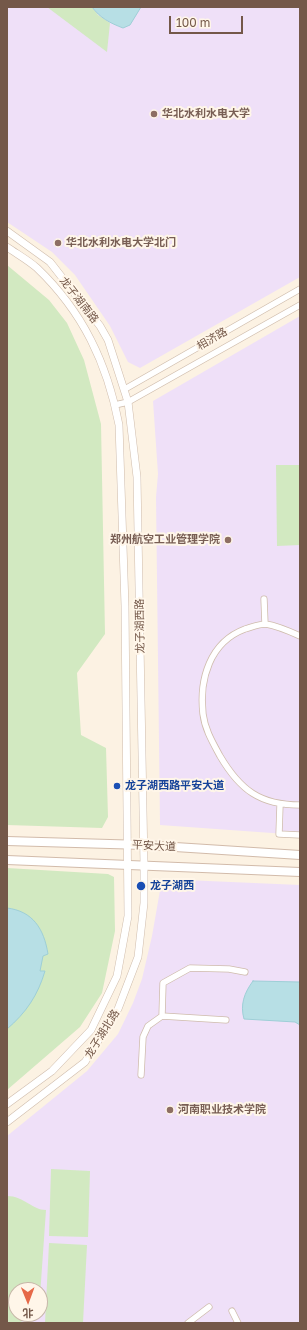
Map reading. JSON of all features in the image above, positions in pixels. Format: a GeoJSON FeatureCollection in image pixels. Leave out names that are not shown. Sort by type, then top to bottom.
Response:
{"type":"FeatureCollection","features":[{"type":"Feature","properties":{"kind":"main road","name":"平安大道"},"geometry":{"type":"LineString","coordinates":[[7,841],[144,845],[300,855]]}},
{"type":"Feature","properties":{"kind":"main road","name":"平安大道"},"geometry":{"type":"LineString","coordinates":[[7,860],[300,872]]}},
{"type":"Feature","properties":{"kind":"street","name":"龙子湖南路"},"geometry":{"type":"LineString","coordinates":[[7,231],[50,262],[100,326],[108,340],[125,389]]}},
{"type":"Feature","properties":{"kind":"street","name":"龙子湖南路"},"geometry":{"type":"LineString","coordinates":[[7,247],[36,267],[81,320],[95,345],[115,405]]}},
{"type":"Feature","properties":{"kind":"street","name":"相济路"},"geometry":{"type":"LineString","coordinates":[[125,389],[300,289]]}},
{"type":"Feature","properties":{"kind":"street","name":"相济路"},"geometry":{"type":"LineString","coordinates":[[115,405],[128,402],[300,305]]}},
{"type":"Feature","properties":{"kind":"street","name":"龙子湖西路"},"geometry":{"type":"LineString","coordinates":[[125,389],[128,402],[137,477],[144,865]]}},
{"type":"Feature","properties":{"kind":"street","name":"龙子湖西路"},"geometry":{"type":"LineString","coordinates":[[115,405],[119,425],[125,606],[127,864]]}},
{"type":"Feature","properties":{"kind":"street"},"geometry":{"type":"LineString","coordinates":[[264,599],[265,624]]}},
{"type":"Feature","properties":{"kind":"street"},"geometry":{"type":"LineString","coordinates":[[300,636],[285,629],[265,624],[242,630],[230,636],[217,648],[210,661],[205,676],[203,694],[203,715],[209,736],[238,784],[257,796],[280,805],[300,805]]}},
{"type":"Feature","properties":{"kind":"street"},"geometry":{"type":"LineString","coordinates":[[280,805],[279,834],[300,835]]}},
{"type":"Feature","properties":{"kind":"street","name":"龙子湖北路"},"geometry":{"type":"LineString","coordinates":[[7,1104],[52,1071],[91,1030],[117,976],[128,916],[127,864]]}},
{"type":"Feature","properties":{"kind":"street","name":"龙子湖北路"},"geometry":{"type":"LineString","coordinates":[[7,1122],[85,1062],[118,1009],[138,957],[144,903],[144,865]]}},
{"type":"Feature","properties":{"kind":"street"},"geometry":{"type":"LineString","coordinates":[[162,1016],[163,983],[190,968],[229,969],[245,972]]}},
{"type":"Feature","properties":{"kind":"street"},"geometry":{"type":"LineString","coordinates":[[141,1075],[143,1037],[148,1026],[162,1016],[226,1020]]}},
{"type":"Feature","properties":{"kind":"street"},"geometry":{"type":"LineString","coordinates":[[188,1323],[209,1307]]}},
{"type":"Feature","properties":{"kind":"street"},"geometry":{"type":"LineString","coordinates":[[232,1311],[238,1323]]}},
{"type":"Feature","properties":{"kind":"shaded area","name":"华北水利水电大学"},"geometry":{"type":"Polygon","coordinates":[[[7,7],[300,7],[300,277],[140,368],[128,362],[110,326],[75,275],[52,252],[7,222],[7,7]]]}},
{"type":"Feature","properties":{"kind":"shaded area","name":"郑州航空工业管理学院"},"geometry":{"type":"Polygon","coordinates":[[[300,316],[300,835],[160,825],[156,497],[158,474],[153,401],[300,316]]]}},
{"type":"Feature","properties":{"kind":"shaded area","name":"河南职业技术学院"},"geometry":{"type":"Polygon","coordinates":[[[162,879],[300,885],[300,1323],[7,1323],[7,1136],[87,1071],[118,1034],[133,1003],[142,979],[152,936],[162,879]]]}},
{"type":"Feature","properties":{"kind":"green space"},"geometry":{"type":"Polygon","coordinates":[[[47,7],[92,7],[98,15],[110,23],[107,52],[47,7]]]}},
{"type":"Feature","properties":{"kind":"green space"},"geometry":{"type":"Polygon","coordinates":[[[7,265],[49,300],[67,323],[84,360],[101,424],[105,634],[77,673],[81,735],[106,748],[108,817],[102,828],[7,825],[7,265]]]}},
{"type":"Feature","properties":{"kind":"green space"},"geometry":{"type":"Polygon","coordinates":[[[276,465],[300,465],[300,545],[277,546],[276,465]]]}},
{"type":"Feature","properties":{"kind":"green space"},"geometry":{"type":"Polygon","coordinates":[[[7,868],[108,874],[114,877],[115,931],[102,993],[80,1027],[7,1090],[7,868]]]}},
{"type":"Feature","properties":{"kind":"green space"},"geometry":{"type":"Polygon","coordinates":[[[51,1169],[90,1171],[88,1237],[49,1236],[51,1169]]]}},
{"type":"Feature","properties":{"kind":"green space"},"geometry":{"type":"Polygon","coordinates":[[[7,1196],[18,1198],[36,1208],[46,1210],[41,1282],[8,1282],[8,1322],[20,1322],[7,1323],[7,1196]]]}},
{"type":"Feature","properties":{"kind":"green space"},"geometry":{"type":"Polygon","coordinates":[[[49,1243],[87,1245],[83,1323],[45,1323],[48,1322],[47,1282],[49,1243]]]}},
{"type":"Feature","properties":{"kind":"water"},"geometry":{"type":"Polygon","coordinates":[[[92,7],[141,7],[130,25],[123,28],[106,20],[92,7]]]}},
{"type":"Feature","properties":{"kind":"water"},"geometry":{"type":"Polygon","coordinates":[[[7,908],[24,913],[36,923],[44,937],[48,954],[43,956],[40,971],[45,971],[35,996],[26,1010],[7,1029],[7,908]]]}},
{"type":"Feature","properties":{"kind":"water"},"geometry":{"type":"Polygon","coordinates":[[[253,981],[300,982],[300,1025],[295,1022],[244,1019],[242,1009],[244,999],[247,990],[253,981]]]}},
{"type":"Feature","properties":{"kind":"place","name":"华北水利水电大学"},"geometry":{"type":"Point","coordinates":[154,114]}},
{"type":"Feature","properties":{"kind":"place","name":"华北水利水电大学北门"},"geometry":{"type":"Point","coordinates":[58,243]}},
{"type":"Feature","properties":{"kind":"place","name":"郑州航空工业管理学院"},"geometry":{"type":"Point","coordinates":[228,540]}},
{"type":"Feature","properties":{"kind":"place","name":"龙子湖西路平安大道"},"geometry":{"type":"Point","coordinates":[117,786]}},
{"type":"Feature","properties":{"kind":"place","name":"龙子湖西"},"geometry":{"type":"Point","coordinates":[141,886]}},
{"type":"Feature","properties":{"kind":"place","name":"河南职业技术学院"},"geometry":{"type":"Point","coordinates":[170,1110]}}]}
